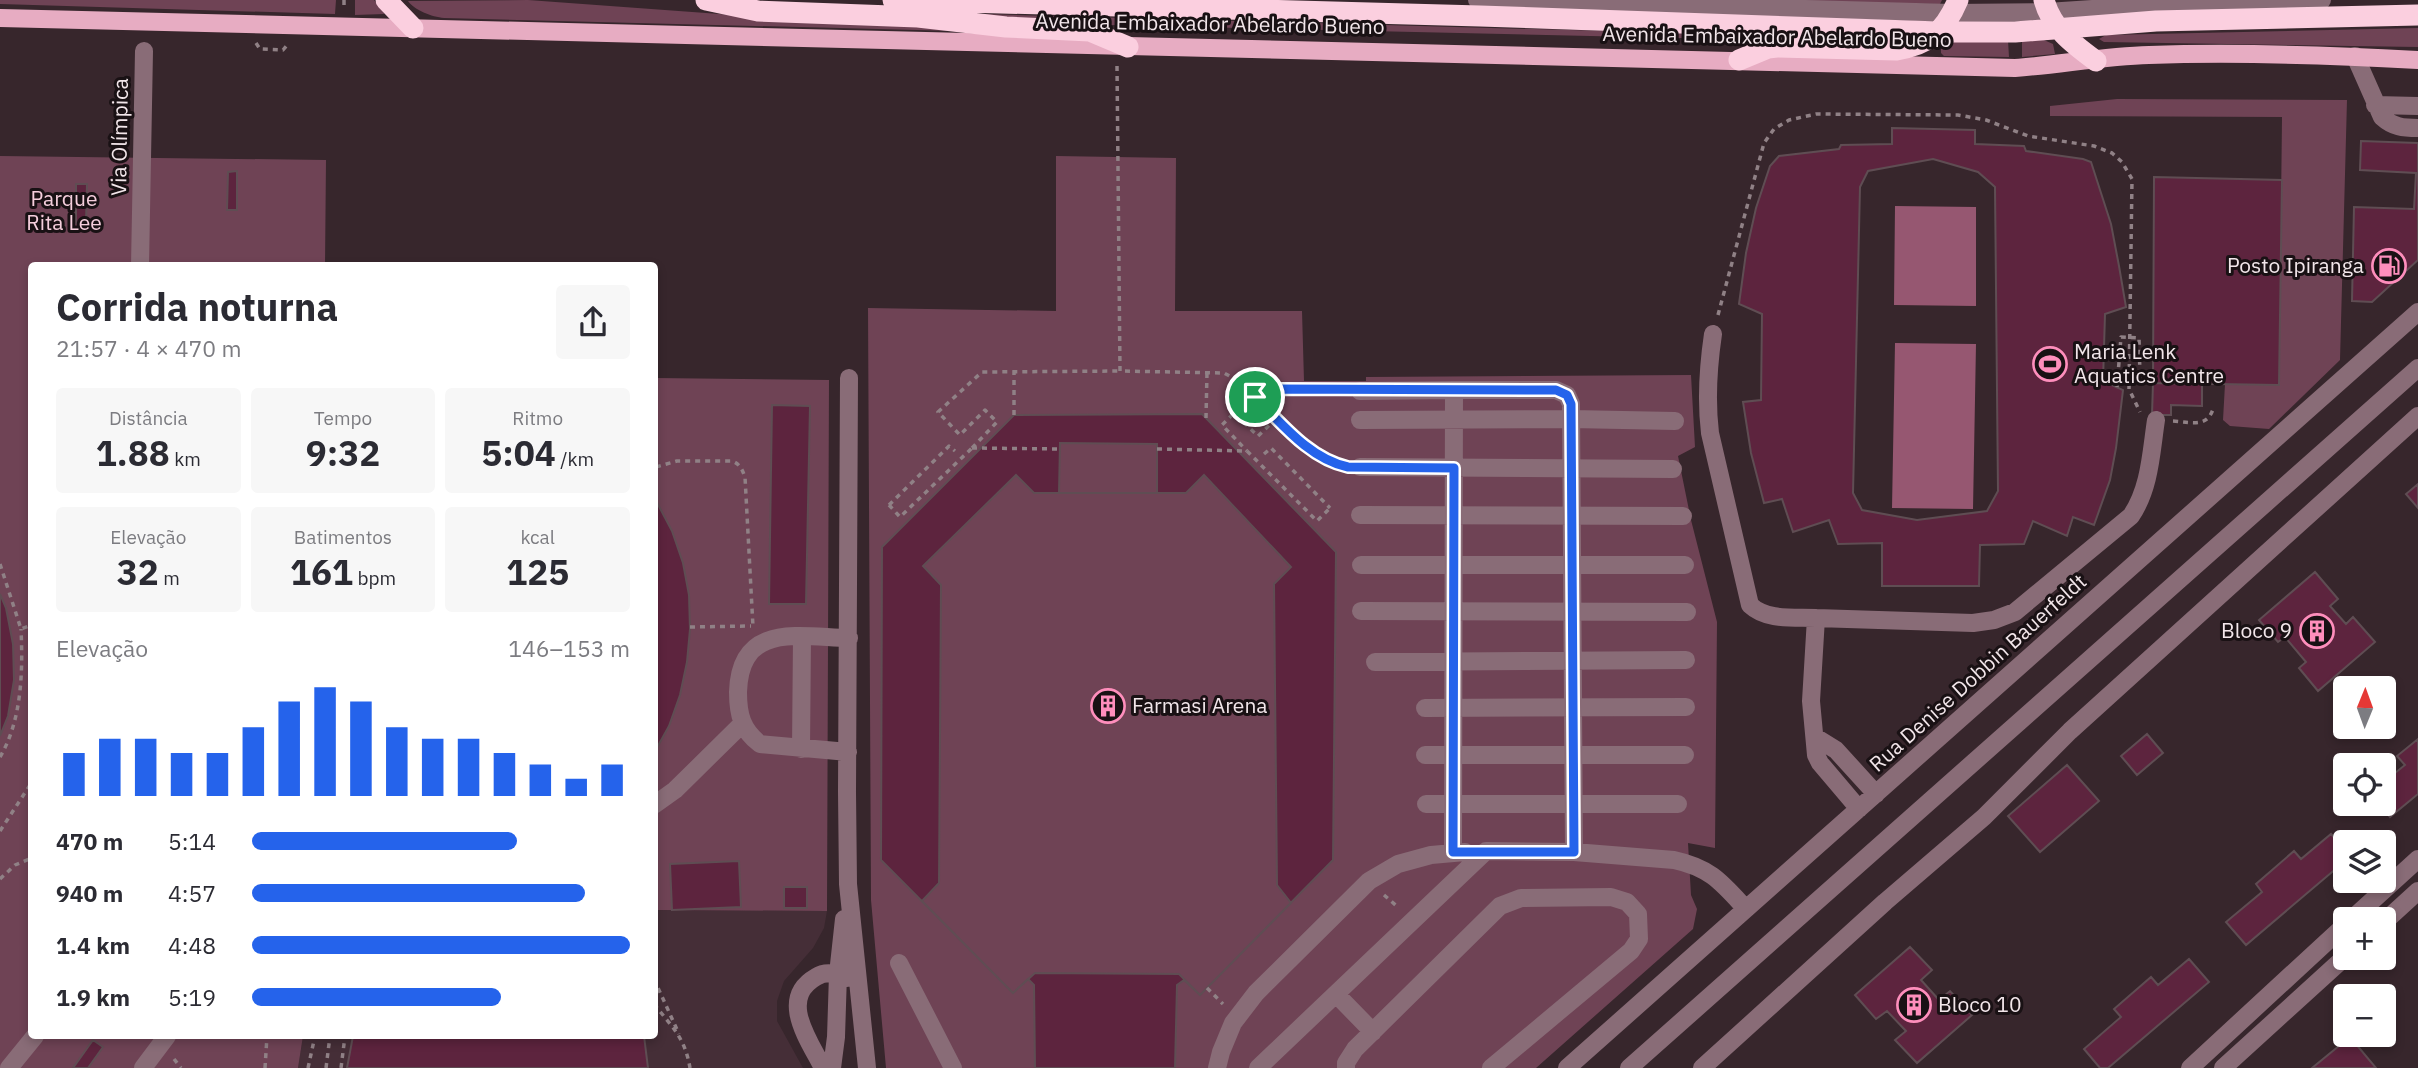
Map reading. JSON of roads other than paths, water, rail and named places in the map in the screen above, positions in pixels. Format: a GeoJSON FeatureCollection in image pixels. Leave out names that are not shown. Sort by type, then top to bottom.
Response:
{"type":"FeatureCollection","features":[{"type":"Feature","properties":{"kind":"highway"},"geometry":{"type":"LineString","coordinates":[[386,0],[412,28]]}},
{"type":"Feature","properties":{"kind":"highway"},"geometry":{"type":"LineString","coordinates":[[706,0],[758,11],[918,17],[1006,27],[1090,31],[1122,55]]}},
{"type":"Feature","properties":{"kind":"highway","name":"Avenida Embaixador Abelardo Bueno"},"geometry":{"type":"LineString","coordinates":[[893,0],[1939,32],[2015,32],[2050,13],[2156,21],[2418,15]]}},
{"type":"Feature","properties":{"kind":"highway"},"geometry":{"type":"LineString","coordinates":[[1739,60],[1777,47],[1896,50],[1922,44],[1939,32],[1955,6]]}},
{"type":"Feature","properties":{"kind":"highway"},"geometry":{"type":"LineString","coordinates":[[2050,13],[2069,40],[2096,61]]}},
{"type":"Feature","properties":{"kind":"main road","name":"Avenida Embaixador Abelardo Bueno"},"geometry":{"type":"LineString","coordinates":[[0,18],[412,28],[1122,55],[1739,60],[2015,68],[2146,55],[2355,56],[2418,60]]}},
{"type":"Feature","properties":{"kind":"street"},"geometry":{"type":"LineString","coordinates":[[1477,0],[1955,6],[2050,13],[2152,5],[2322,0]]}},
{"type":"Feature","properties":{"kind":"street","name":"Via Olímpica"},"geometry":{"type":"LineString","coordinates":[[140,262],[144,51]]}},
{"type":"Feature","properties":{"kind":"street"},"geometry":{"type":"LineString","coordinates":[[2355,56],[2382,117],[2401,128],[2418,128]]}},
{"type":"Feature","properties":{"kind":"street"},"geometry":{"type":"LineString","coordinates":[[2375,105],[2418,106]]}},
{"type":"Feature","properties":{"kind":"street","name":"Rua Denise Dobbin Bauerfeldt"},"geometry":{"type":"LineString","coordinates":[[1567,1068],[2418,312]]}},
{"type":"Feature","properties":{"kind":"street"},"geometry":{"type":"LineString","coordinates":[[1713,334],[1708,374],[1707,412],[1710,433],[1750,605],[1768,615],[1973,623],[1994,620],[2015,612],[2131,516],[2141,502],[2147,480],[2156,420]]}},
{"type":"Feature","properties":{"kind":"street"},"geometry":{"type":"LineString","coordinates":[[1629,1068],[2418,368]]}},
{"type":"Feature","properties":{"kind":"street"},"geometry":{"type":"LineString","coordinates":[[849,378],[848,884],[867,1068]]}},
{"type":"Feature","properties":{"kind":"street"},"geometry":{"type":"LineString","coordinates":[[1453,852],[1454,390]]}},
{"type":"Feature","properties":{"kind":"street"},"geometry":{"type":"LineString","coordinates":[[1360,391],[1556,390],[1567,395],[1571,404],[1572,468],[1574,852]]}},
{"type":"Feature","properties":{"kind":"street"},"geometry":{"type":"LineString","coordinates":[[1702,1068],[1885,902],[1984,817],[2070,731],[2418,416]]}},
{"type":"Feature","properties":{"kind":"street"},"geometry":{"type":"LineString","coordinates":[[1360,420],[1675,421]]}},
{"type":"Feature","properties":{"kind":"street"},"geometry":{"type":"LineString","coordinates":[[1360,467],[1673,469]]}},
{"type":"Feature","properties":{"kind":"street"},"geometry":{"type":"LineString","coordinates":[[1360,515],[1683,516]]}},
{"type":"Feature","properties":{"kind":"street"},"geometry":{"type":"LineString","coordinates":[[1360,565],[1685,565]]}},
{"type":"Feature","properties":{"kind":"street"},"geometry":{"type":"LineString","coordinates":[[1361,611],[1686,612]]}},
{"type":"Feature","properties":{"kind":"street"},"geometry":{"type":"LineString","coordinates":[[1816,618],[1811,701],[1816,755],[1859,809]]}},
{"type":"Feature","properties":{"kind":"street"},"geometry":{"type":"LineString","coordinates":[[802,637],[802,749]]}},
{"type":"Feature","properties":{"kind":"street"},"geometry":{"type":"LineString","coordinates":[[848,752],[760,744],[749,736],[742,724],[738,704],[739,673],[754,647],[769,639],[849,638]]}},
{"type":"Feature","properties":{"kind":"street"},"geometry":{"type":"LineString","coordinates":[[1375,662],[1686,660]]}},
{"type":"Feature","properties":{"kind":"street"},"geometry":{"type":"LineString","coordinates":[[1425,708],[1686,707]]}},
{"type":"Feature","properties":{"kind":"street"},"geometry":{"type":"LineString","coordinates":[[658,802],[675,790],[742,724]]}},
{"type":"Feature","properties":{"kind":"street"},"geometry":{"type":"LineString","coordinates":[[1815,737],[1836,750],[1876,794]]}},
{"type":"Feature","properties":{"kind":"street"},"geometry":{"type":"LineString","coordinates":[[1425,755],[1685,755]]}},
{"type":"Feature","properties":{"kind":"street"},"geometry":{"type":"LineString","coordinates":[[1426,804],[1678,804]]}},
{"type":"Feature","properties":{"kind":"street"},"geometry":{"type":"LineString","coordinates":[[1258,1068],[1486,851]]}},
{"type":"Feature","properties":{"kind":"street"},"geometry":{"type":"LineString","coordinates":[[1217,1068],[1233,1023],[1256,993],[1369,881],[1398,864],[1431,855],[1486,851],[1574,852],[1688,863],[1712,873],[1746,909]]}},
{"type":"Feature","properties":{"kind":"street"},"geometry":{"type":"LineString","coordinates":[[2366,907],[2418,859]]}},
{"type":"Feature","properties":{"kind":"street"},"geometry":{"type":"LineString","coordinates":[[832,1068],[838,974],[848,884]]}},
{"type":"Feature","properties":{"kind":"street"},"geometry":{"type":"LineString","coordinates":[[2396,911],[2418,891]]}},
{"type":"Feature","properties":{"kind":"street"},"geometry":{"type":"LineString","coordinates":[[1346,1068],[1346,1063],[1355,1049],[1500,906],[1521,898],[1611,897],[1628,902],[1638,914],[1639,939],[1631,951],[1491,1068]]}},
{"type":"Feature","properties":{"kind":"street"},"geometry":{"type":"LineString","coordinates":[[2190,1068],[2333,938]]}},
{"type":"Feature","properties":{"kind":"street"},"geometry":{"type":"LineString","coordinates":[[899,963],[953,1068]]}},
{"type":"Feature","properties":{"kind":"street"},"geometry":{"type":"LineString","coordinates":[[2223,1068],[2333,968]]}},
{"type":"Feature","properties":{"kind":"street"},"geometry":{"type":"LineString","coordinates":[[823,1068],[797,1013],[796,999],[803,988],[820,974],[846,977],[858,995]]}},
{"type":"Feature","properties":{"kind":"street"},"geometry":{"type":"LineString","coordinates":[[1336,994],[1373,1032]]}},
{"type":"Feature","properties":{"kind":"street"},"geometry":{"type":"LineString","coordinates":[[9,1068],[33,1039]]}},
{"type":"Feature","properties":{"kind":"street"},"geometry":{"type":"LineString","coordinates":[[143,1068],[165,1039]]}},
{"type":"Feature","properties":{"kind":"place","name":"Posto Ipiranga"},"geometry":{"type":"Point","coordinates":[2389,266]}},
{"type":"Feature","properties":{"kind":"place","name":"Maria Lenk Aquatics Centre"},"geometry":{"type":"Point","coordinates":[2050,364]}},
{"type":"Feature","properties":{"kind":"place","name":"Bloco 9"},"geometry":{"type":"Point","coordinates":[2317,631]}},
{"type":"Feature","properties":{"kind":"place","name":"Farmasi Arena"},"geometry":{"type":"Point","coordinates":[1108,706]}},
{"type":"Feature","properties":{"kind":"place","name":"Bloco 10"},"geometry":{"type":"Point","coordinates":[1914,1005]}},
{"type":"Feature","properties":{"kind":"park label","name":"Parque Rita Lee"},"geometry":{"type":"Point","coordinates":[64,211]}}]}
